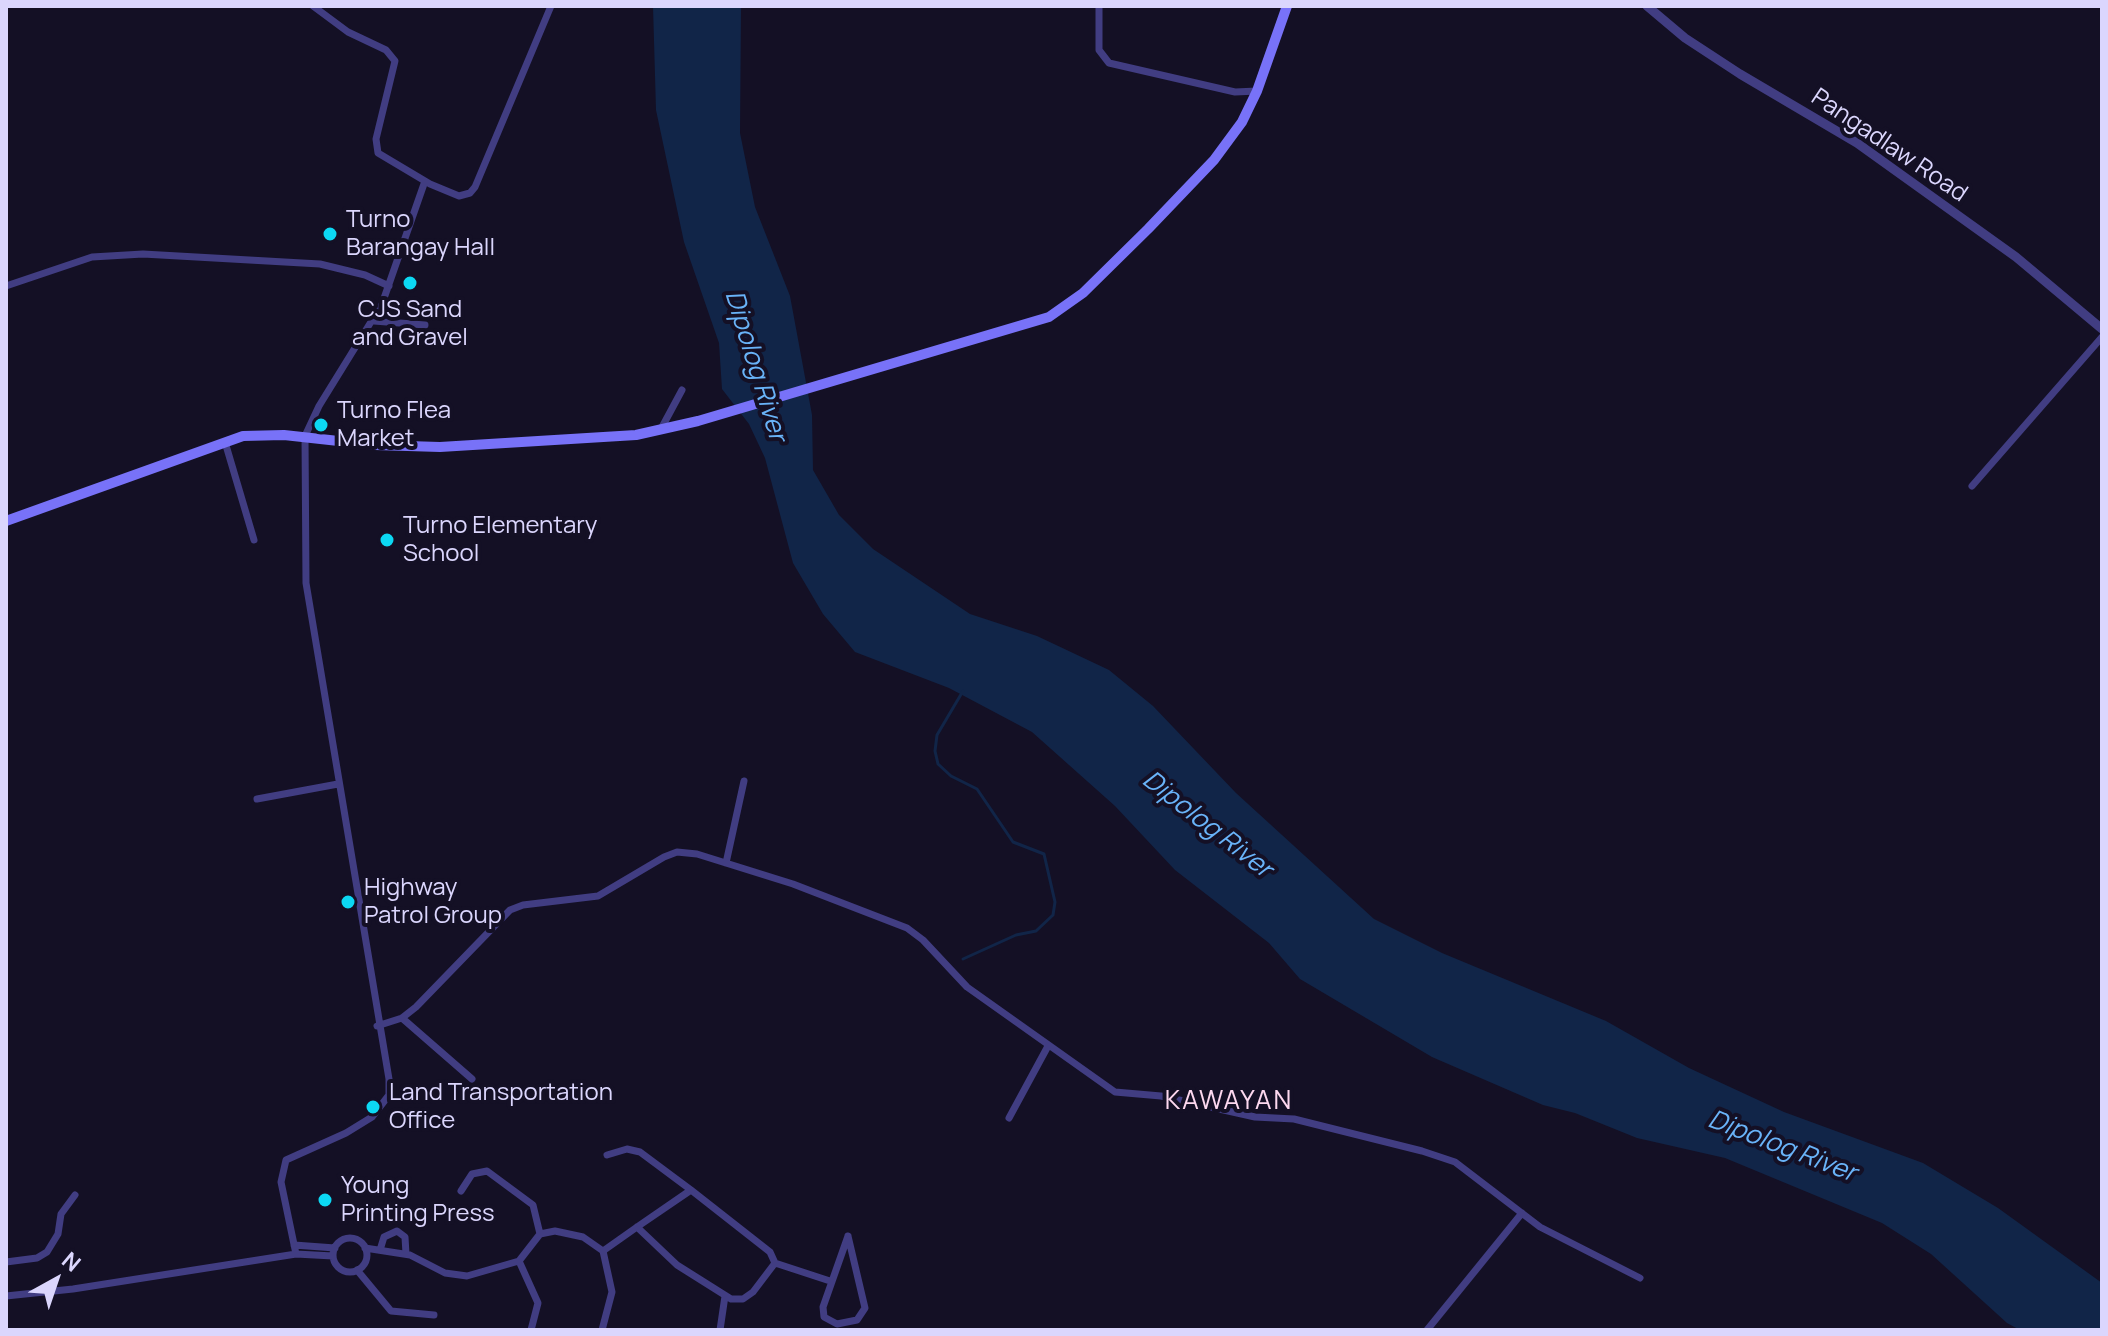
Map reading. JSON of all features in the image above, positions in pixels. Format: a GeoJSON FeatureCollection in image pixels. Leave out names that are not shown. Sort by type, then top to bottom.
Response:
{"type":"FeatureCollection","features":[{"type":"Feature","properties":{"kind":"main road"},"geometry":{"type":"LineString","coordinates":[[6,521],[225,442],[262,434],[440,447],[660,431],[1007,332],[1049,317],[1083,293],[1214,160],[1242,122],[1257,91],[1287,6]]}},
{"type":"Feature","properties":{"kind":"street"},"geometry":{"type":"LineString","coordinates":[[313,6],[348,32],[392,55],[396,67],[376,147],[384,159],[459,196],[470,193],[551,6]]}},
{"type":"Feature","properties":{"kind":"street"},"geometry":{"type":"LineString","coordinates":[[1099,6],[1099,50],[1109,63],[1235,92],[1257,91]]}},
{"type":"Feature","properties":{"kind":"street","name":"Pangadlaw Road"},"geometry":{"type":"LineString","coordinates":[[1647,6],[1685,38],[1740,74],[1857,143],[2016,257],[2102,329]]}},
{"type":"Feature","properties":{"kind":"street"},"geometry":{"type":"LineString","coordinates":[[295,1249],[280,1172],[286,1160],[346,1133],[384,1106],[389,1095],[389,1079],[377,1026],[306,583],[305,436],[319,406],[374,321],[425,181]]}},
{"type":"Feature","properties":{"kind":"street"},"geometry":{"type":"LineString","coordinates":[[6,286],[92,257],[143,254],[320,264],[365,275],[389,286]]}},
{"type":"Feature","properties":{"kind":"street"},"geometry":{"type":"LineString","coordinates":[[374,321],[425,325]]}},
{"type":"Feature","properties":{"kind":"street"},"geometry":{"type":"LineString","coordinates":[[1972,486],[2102,337]]}},
{"type":"Feature","properties":{"kind":"street"},"geometry":{"type":"LineString","coordinates":[[660,431],[682,390]]}},
{"type":"Feature","properties":{"kind":"street"},"geometry":{"type":"LineString","coordinates":[[225,442],[254,540]]}},
{"type":"Feature","properties":{"kind":"street"},"geometry":{"type":"LineString","coordinates":[[726,863],[744,781]]}},
{"type":"Feature","properties":{"kind":"street"},"geometry":{"type":"LineString","coordinates":[[257,799],[338,784]]}},
{"type":"Feature","properties":{"kind":"street"},"geometry":{"type":"LineString","coordinates":[[377,1026],[402,1018],[437,988],[510,910],[523,905],[598,896],[677,852],[726,863],[907,928],[923,940],[967,987],[1102,1085],[1124,1095],[1170,1098],[1255,1117],[1294,1119],[1455,1162],[1540,1227],[1640,1278]]}},
{"type":"Feature","properties":{"kind":"street"},"geometry":{"type":"LineString","coordinates":[[402,1018],[472,1079]]}},
{"type":"Feature","properties":{"kind":"street"},"geometry":{"type":"LineString","coordinates":[[1009,1118],[1048,1046]]}},
{"type":"Feature","properties":{"kind":"street"},"geometry":{"type":"LineString","coordinates":[[607,1155],[627,1149],[640,1152],[770,1252],[775,1263],[830,1281]]}},
{"type":"Feature","properties":{"kind":"street"},"geometry":{"type":"LineString","coordinates":[[461,1191],[472,1174],[487,1171],[533,1205],[540,1234]]}},
{"type":"Feature","properties":{"kind":"street"},"geometry":{"type":"LineString","coordinates":[[603,1251],[691,1190]]}},
{"type":"Feature","properties":{"kind":"street"},"geometry":{"type":"LineString","coordinates":[[6,1262],[37,1258],[47,1252],[58,1234],[61,1214],[75,1195]]}},
{"type":"Feature","properties":{"kind":"street"},"geometry":{"type":"LineString","coordinates":[[1427,1330],[1522,1213]]}},
{"type":"Feature","properties":{"kind":"street"},"geometry":{"type":"LineString","coordinates":[[637,1227],[677,1265],[725,1296],[743,1299],[753,1292],[775,1263]]}},
{"type":"Feature","properties":{"kind":"street"},"geometry":{"type":"LineString","coordinates":[[380,1250],[384,1237],[397,1231],[405,1237],[406,1254]]}},
{"type":"Feature","properties":{"kind":"street"},"geometry":{"type":"LineString","coordinates":[[6,1296],[73,1289],[295,1249],[334,1252],[350,1238],[365,1248],[406,1254],[456,1276],[519,1261],[540,1234],[567,1231],[603,1251],[612,1292],[602,1330]]}},
{"type":"Feature","properties":{"kind":"street"},"geometry":{"type":"LineString","coordinates":[[848,1236],[865,1308],[863,1315],[837,1324],[829,1322],[823,1307],[830,1281],[846,1239],[848,1236]]}},
{"type":"Feature","properties":{"kind":"street"},"geometry":{"type":"LineString","coordinates":[[357,1270],[365,1261],[365,1248]]}},
{"type":"Feature","properties":{"kind":"street"},"geometry":{"type":"LineString","coordinates":[[334,1252],[341,1269],[357,1270],[391,1311],[434,1315]]}},
{"type":"Feature","properties":{"kind":"street"},"geometry":{"type":"LineString","coordinates":[[519,1261],[538,1303],[531,1330]]}},
{"type":"Feature","properties":{"kind":"street"},"geometry":{"type":"LineString","coordinates":[[720,1330],[725,1296]]}},
{"type":"Feature","properties":{"kind":"water","name":"Dipolog River"},"geometry":{"type":"Polygon","coordinates":[[[653,6],[741,6],[740,133],[755,207],[790,296],[812,415],[813,470],[839,515],[873,549],[970,614],[1037,636],[1109,670],[1153,706],[1236,793],[1374,919],[1442,953],[1606,1021],[1689,1068],[1784,1112],[1923,1163],[1998,1208],[2102,1283],[2102,1330],[2020,1330],[2007,1323],[1931,1254],[1882,1223],[1725,1158],[1637,1138],[1575,1113],[1543,1105],[1432,1057],[1300,979],[1269,943],[1175,870],[1115,806],[1032,732],[949,688],[855,652],[823,614],[793,563],[765,458],[749,424],[722,389],[719,343],[684,242],[656,110],[653,6]]]}},
{"type":"Feature","properties":{"kind":"waterway"},"geometry":{"type":"LineString","coordinates":[[963,691],[937,735],[935,751],[938,764],[951,776],[977,789],[1013,842],[1044,854],[1055,902],[1053,915],[1036,931],[1016,935],[963,959]]}},
{"type":"Feature","properties":{"kind":"place","name":"Turno Barangay Hall"},"geometry":{"type":"Point","coordinates":[330,234]}},
{"type":"Feature","properties":{"kind":"place","name":"CJS Sand and Gravel"},"geometry":{"type":"Point","coordinates":[410,283]}},
{"type":"Feature","properties":{"kind":"place","name":"Turno Flea Market"},"geometry":{"type":"Point","coordinates":[321,425]}},
{"type":"Feature","properties":{"kind":"place","name":"Turno Elementary School"},"geometry":{"type":"Point","coordinates":[387,540]}},
{"type":"Feature","properties":{"kind":"place","name":"Highway Patrol Group"},"geometry":{"type":"Point","coordinates":[348,902]}},
{"type":"Feature","properties":{"kind":"place","name":"Land Transportation Office"},"geometry":{"type":"Point","coordinates":[373,1107]}},
{"type":"Feature","properties":{"kind":"place","name":"Young Printing Press"},"geometry":{"type":"Point","coordinates":[325,1200]}},
{"type":"Feature","properties":{"kind":"district","name":"KAWAYAN"},"geometry":{"type":"Point","coordinates":[1229,1102]}}]}
